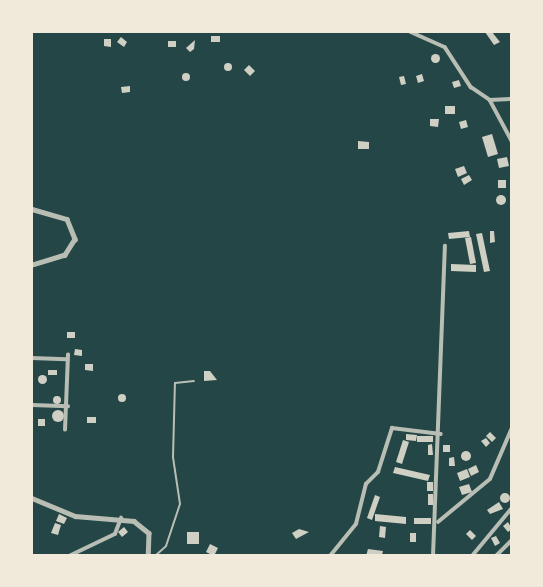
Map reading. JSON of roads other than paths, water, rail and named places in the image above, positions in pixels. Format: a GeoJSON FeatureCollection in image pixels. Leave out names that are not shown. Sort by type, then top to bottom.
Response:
{"type":"FeatureCollection","features":[{"type":"Feature","properties":{"kind":"street"},"geometry":{"type":"LineString","coordinates":[[411,32],[445,47],[471,87],[490,100],[512,141]]}},
{"type":"Feature","properties":{"kind":"street"},"geometry":{"type":"LineString","coordinates":[[490,100],[512,99]]}},
{"type":"Feature","properties":{"kind":"street"},"geometry":{"type":"LineString","coordinates":[[32,209],[66,219],[75,239],[65,255],[32,265]]}},
{"type":"Feature","properties":{"kind":"street"},"geometry":{"type":"LineString","coordinates":[[433,555],[438,522],[433,475],[441,434],[440,298],[445,246]]}},
{"type":"Feature","properties":{"kind":"street"},"geometry":{"type":"LineString","coordinates":[[32,358],[67,357],[68,406],[65,430]]}},
{"type":"Feature","properties":{"kind":"street"},"geometry":{"type":"LineString","coordinates":[[32,405],[68,406]]}},
{"type":"Feature","properties":{"kind":"street"},"geometry":{"type":"LineString","coordinates":[[330,555],[356,524],[366,484],[378,472],[392,428],[441,434]]}},
{"type":"Feature","properties":{"kind":"street"},"geometry":{"type":"LineString","coordinates":[[438,522],[490,478],[512,428]]}},
{"type":"Feature","properties":{"kind":"street"},"geometry":{"type":"LineString","coordinates":[[32,498],[75,516],[134,520],[149,533],[148,555]]}},
{"type":"Feature","properties":{"kind":"street"},"geometry":{"type":"LineString","coordinates":[[472,555],[512,508]]}},
{"type":"Feature","properties":{"kind":"street"},"geometry":{"type":"LineString","coordinates":[[69,555],[115,534],[121,518]]}},
{"type":"Feature","properties":{"kind":"street"},"geometry":{"type":"LineString","coordinates":[[496,555],[512,540]]}},
{"type":"Feature","properties":{"kind":"lane"},"geometry":{"type":"LineString","coordinates":[[155,555],[166,547],[180,504],[173,457],[175,383],[194,382]]}}]}
